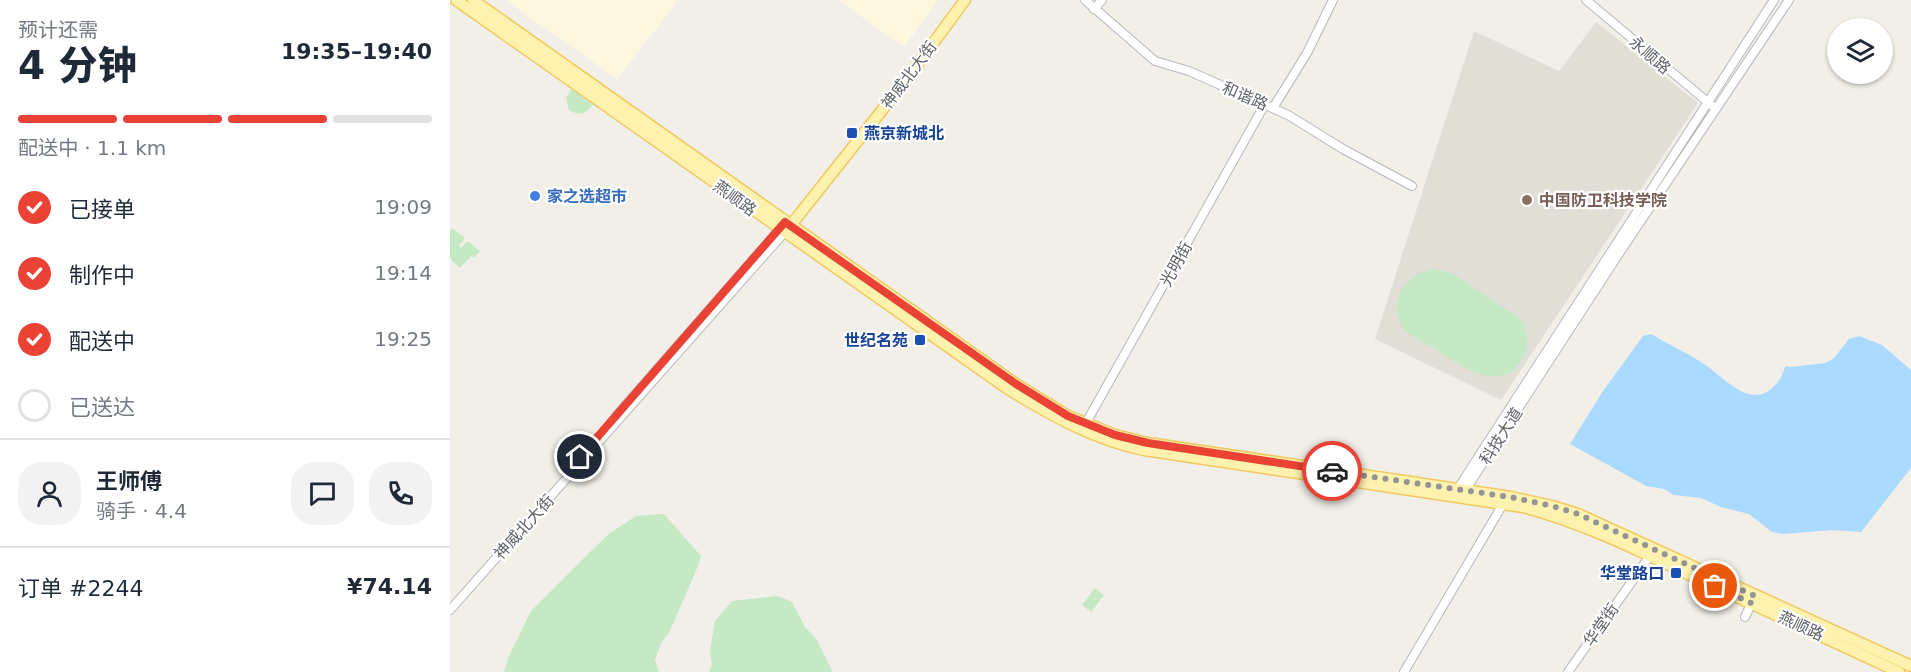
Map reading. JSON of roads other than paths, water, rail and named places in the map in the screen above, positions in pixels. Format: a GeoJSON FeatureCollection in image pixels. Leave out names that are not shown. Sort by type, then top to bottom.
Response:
{"type":"FeatureCollection","features":[{"type":"Feature","properties":{"kind":"main road","name":"燕顺路"},"geometry":{"type":"LineString","coordinates":[[456,0],[785,228],[1016,384],[1068,416],[1115,435],[1182,449],[1460,493],[1523,507],[1575,523],[1652,552]]}},
{"type":"Feature","properties":{"kind":"main road","name":"燕顺路"},"geometry":{"type":"LineString","coordinates":[[473,0],[1008,389],[1064,423],[1112,443],[1179,457],[1460,493],[1510,497],[1552,506],[1578,514],[1899,672]]}},
{"type":"Feature","properties":{"kind":"main road","name":"神威北大街"},"geometry":{"type":"LineString","coordinates":[[785,228],[957,0]]}},
{"type":"Feature","properties":{"kind":"main road","name":"神威北大街"},"geometry":{"type":"LineString","coordinates":[[785,228],[906,80],[964,0]]}},
{"type":"Feature","properties":{"kind":"main road","name":"燕顺路"},"geometry":{"type":"LineString","coordinates":[[1753,600],[1911,666]]}},
{"type":"Feature","properties":{"kind":"street","name":"和谐路"},"geometry":{"type":"LineString","coordinates":[[1085,0],[1155,61],[1189,71],[1269,106],[1412,186]]}},
{"type":"Feature","properties":{"kind":"street"},"geometry":{"type":"LineString","coordinates":[[1094,9],[1102,0]]}},
{"type":"Feature","properties":{"kind":"street","name":"光明街"},"geometry":{"type":"LineString","coordinates":[[1086,423],[1269,106],[1307,53],[1333,0]]}},
{"type":"Feature","properties":{"kind":"street","name":"永顺路"},"geometry":{"type":"LineString","coordinates":[[1586,0],[1706,103],[1716,109]]}},
{"type":"Feature","properties":{"kind":"street","name":"科技大道"},"geometry":{"type":"LineString","coordinates":[[1460,493],[1706,103],[1774,0]]}},
{"type":"Feature","properties":{"kind":"street","name":"科技大道"},"geometry":{"type":"LineString","coordinates":[[1460,493],[1789,0]]}},
{"type":"Feature","properties":{"kind":"street","name":"神威北大街"},"geometry":{"type":"LineString","coordinates":[[450,603],[785,228]]}},
{"type":"Feature","properties":{"kind":"street","name":"神威北大街"},"geometry":{"type":"LineString","coordinates":[[450,610],[785,228]]}},
{"type":"Feature","properties":{"kind":"street"},"geometry":{"type":"LineString","coordinates":[[1404,672],[1503,504]]}},
{"type":"Feature","properties":{"kind":"street","name":"华堂街"},"geometry":{"type":"LineString","coordinates":[[1568,672],[1652,552]]}},
{"type":"Feature","properties":{"kind":"street"},"geometry":{"type":"LineString","coordinates":[[1745,617],[1753,600]]}},
{"type":"Feature","properties":{"kind":"water"},"geometry":{"type":"Polygon","coordinates":[[[1651,334],[1707,366],[1734,387],[1752,395],[1762,394],[1771,389],[1780,379],[1786,366],[1825,363],[1834,358],[1849,339],[1859,336],[1882,345],[1911,370],[1911,468],[1861,532],[1832,530],[1783,534],[1772,532],[1749,514],[1721,507],[1701,498],[1674,495],[1664,489],[1646,486],[1570,444],[1603,391],[1643,336],[1651,334]]]}},
{"type":"Feature","properties":{"kind":"place","name":"燕京新城北"},"geometry":{"type":"Point","coordinates":[852,133]}},
{"type":"Feature","properties":{"kind":"place","name":"家之选超市"},"geometry":{"type":"Point","coordinates":[535,196]}},
{"type":"Feature","properties":{"kind":"place","name":"中国防卫科技学院"},"geometry":{"type":"Point","coordinates":[1527,200]}},
{"type":"Feature","properties":{"kind":"place","name":"世纪名苑"},"geometry":{"type":"Point","coordinates":[920,340]}},
{"type":"Feature","properties":{"kind":"place","name":"华堂路口"},"geometry":{"type":"Point","coordinates":[1676,573]}}]}
